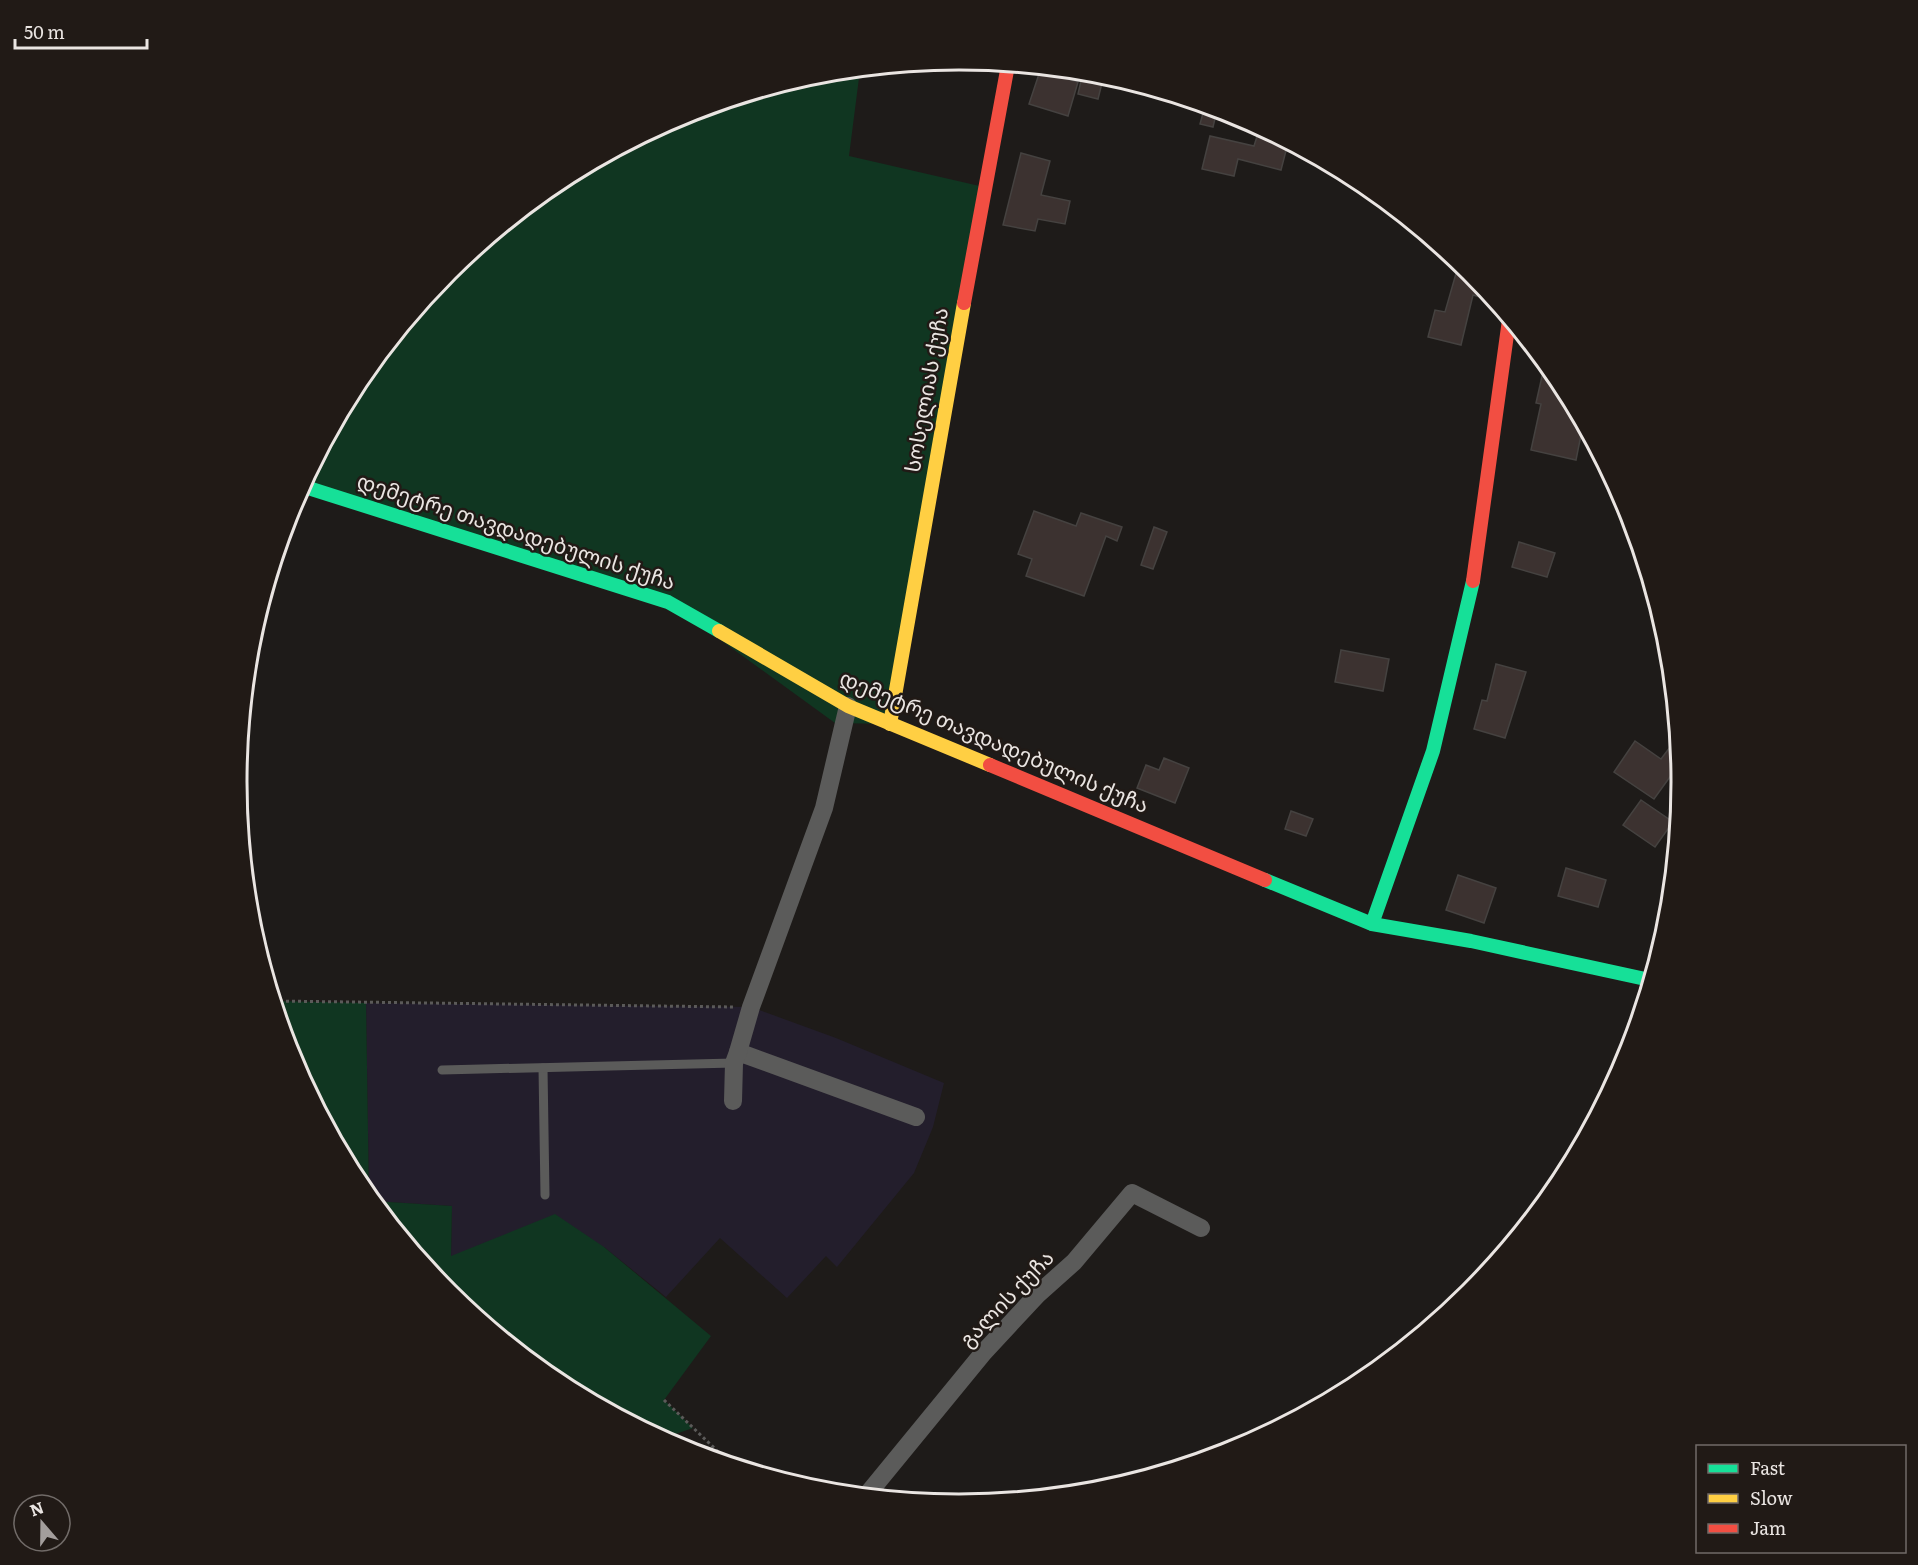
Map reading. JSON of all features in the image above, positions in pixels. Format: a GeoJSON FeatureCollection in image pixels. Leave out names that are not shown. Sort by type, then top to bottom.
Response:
{"type":"FeatureCollection","features":[{"type":"Feature","properties":{"kind":"street","name":"სოსელიას ქუჩა"},"geometry":{"type":"LineString","coordinates":[[890,724],[978,220],[1007,72]]}},
{"type":"Feature","properties":{"kind":"street"},"geometry":{"type":"LineString","coordinates":[[1372,924],[1433,751],[1471,594],[1508,329]]}},
{"type":"Feature","properties":{"kind":"street","name":"დემეტრე თავდადებულის ქუჩა"},"geometry":{"type":"LineString","coordinates":[[311,489],[668,602],[848,706],[1372,924],[1471,941],[1643,979]]}},
{"type":"Feature","properties":{"kind":"street"},"geometry":{"type":"LineString","coordinates":[[733,1101],[736,1057],[751,1007],[824,808],[848,706]]}},
{"type":"Feature","properties":{"kind":"street"},"geometry":{"type":"LineString","coordinates":[[736,1057],[916,1117]]}},
{"type":"Feature","properties":{"kind":"street","name":"გალის ქუჩა"},"geometry":{"type":"LineString","coordinates":[[872,1489],[984,1352],[1037,1295],[1074,1262],[1132,1193],[1201,1228]]}},
{"type":"Feature","properties":{"kind":"lane"},"geometry":{"type":"LineString","coordinates":[[442,1070],[543,1068],[736,1057]]}},
{"type":"Feature","properties":{"kind":"lane"},"geometry":{"type":"LineString","coordinates":[[543,1068],[545,1195]]}},
{"type":"Feature","properties":{"kind":"path"},"geometry":{"type":"LineString","coordinates":[[282,1001],[751,1007]]}},
{"type":"Feature","properties":{"kind":"path"},"geometry":{"type":"LineString","coordinates":[[663,1400],[719,1453]]}},
{"type":"Feature","properties":{"kind":"shaded area"},"geometry":{"type":"Polygon","coordinates":[[[366,1003],[751,1007],[836,1038],[944,1083],[933,1127],[914,1173],[837,1267],[826,1256],[787,1298],[720,1238],[666,1297],[604,1247],[451,1256],[452,1206],[384,1202],[369,1180],[366,1003]]]}},
{"type":"Feature","properties":{"kind":"green space"},"geometry":{"type":"Polygon","coordinates":[[[859,78],[849,156],[984,187],[890,724],[835,723],[668,602],[311,489],[342,426],[367,387],[424,313],[490,247],[563,190],[644,144],[730,108],[820,84],[859,78]]]}},
{"type":"Feature","properties":{"kind":"green space"},"geometry":{"type":"Polygon","coordinates":[[[282,1001],[366,1003],[369,1180],[320,1097],[301,1055],[282,1001]]]}},
{"type":"Feature","properties":{"kind":"green space"},"geometry":{"type":"Polygon","coordinates":[[[384,1202],[452,1206],[451,1256],[555,1214],[604,1247],[711,1336],[664,1400],[693,1428],[674,1434],[644,1421],[563,1375],[490,1318],[456,1286],[424,1252],[384,1202]]]}},
{"type":"Feature","properties":{"kind":"building"},"geometry":{"type":"Polygon","coordinates":[[[1038,76],[1078,82],[1068,116],[1029,104],[1038,76]]]}},
{"type":"Feature","properties":{"kind":"building"},"geometry":{"type":"Polygon","coordinates":[[[1081,81],[1102,85],[1098,99],[1078,94],[1081,81]]]}},
{"type":"Feature","properties":{"kind":"building"},"geometry":{"type":"Polygon","coordinates":[[[1203,114],[1215,119],[1213,127],[1200,124],[1203,114]]]}},
{"type":"Feature","properties":{"kind":"building"},"geometry":{"type":"Polygon","coordinates":[[[1210,136],[1254,146],[1257,136],[1286,150],[1281,170],[1238,159],[1234,176],[1202,169],[1210,136]]]}},
{"type":"Feature","properties":{"kind":"building"},"geometry":{"type":"Polygon","coordinates":[[[1021,153],[1050,161],[1041,195],[1070,201],[1065,224],[1038,219],[1035,231],[1003,225],[1021,153]]]}},
{"type":"Feature","properties":{"kind":"building"},"geometry":{"type":"Polygon","coordinates":[[[1456,273],[1479,297],[1473,295],[1461,345],[1428,337],[1435,310],[1445,312],[1456,273]]]}},
{"type":"Feature","properties":{"kind":"building"},"geometry":{"type":"Polygon","coordinates":[[[1542,375],[1581,436],[1576,460],[1531,450],[1541,404],[1536,403],[1542,375]]]}},
{"type":"Feature","properties":{"kind":"building"},"geometry":{"type":"Polygon","coordinates":[[[1034,511],[1076,526],[1081,513],[1122,527],[1117,541],[1106,536],[1084,596],[1026,576],[1032,559],[1018,554],[1034,511]]]}},
{"type":"Feature","properties":{"kind":"building"},"geometry":{"type":"Polygon","coordinates":[[[1154,527],[1167,532],[1153,569],[1141,565],[1154,527]]]}},
{"type":"Feature","properties":{"kind":"building"},"geometry":{"type":"Polygon","coordinates":[[[1519,542],[1555,553],[1547,577],[1512,567],[1519,542]]]}},
{"type":"Feature","properties":{"kind":"building"},"geometry":{"type":"Polygon","coordinates":[[[1341,650],[1389,659],[1383,691],[1335,682],[1341,650]]]}},
{"type":"Feature","properties":{"kind":"building"},"geometry":{"type":"Polygon","coordinates":[[[1496,664],[1526,672],[1505,738],[1474,729],[1482,700],[1487,701],[1496,664]]]}},
{"type":"Feature","properties":{"kind":"building"},"geometry":{"type":"Polygon","coordinates":[[[1635,741],[1661,759],[1670,748],[1671,776],[1654,799],[1614,772],[1635,741]]]}},
{"type":"Feature","properties":{"kind":"building"},"geometry":{"type":"Polygon","coordinates":[[[1164,758],[1189,768],[1175,803],[1137,788],[1146,765],[1159,770],[1164,758]]]}},
{"type":"Feature","properties":{"kind":"building"},"geometry":{"type":"Polygon","coordinates":[[[1641,800],[1669,820],[1669,827],[1655,847],[1623,825],[1641,800]]]}},
{"type":"Feature","properties":{"kind":"building"},"geometry":{"type":"Polygon","coordinates":[[[1291,811],[1313,819],[1306,836],[1285,829],[1291,811]]]}},
{"type":"Feature","properties":{"kind":"building"},"geometry":{"type":"Polygon","coordinates":[[[1566,868],[1606,880],[1598,907],[1558,896],[1566,868]]]}},
{"type":"Feature","properties":{"kind":"building"},"geometry":{"type":"Polygon","coordinates":[[[1458,875],[1496,888],[1484,923],[1446,910],[1458,875]]]}},
{"type":"Feature","properties":{"kind":"traffic: fast"},"geometry":{"type":"LineString","coordinates":[[311,489],[668,602],[719,631]]}},
{"type":"Feature","properties":{"kind":"traffic: fast"},"geometry":{"type":"LineString","coordinates":[[1372,924],[1433,751],[1473,581]]}},
{"type":"Feature","properties":{"kind":"traffic: fast"},"geometry":{"type":"LineString","coordinates":[[1265,880],[1372,924],[1471,941],[1643,979]]}},
{"type":"Feature","properties":{"kind":"traffic: slow"},"geometry":{"type":"LineString","coordinates":[[890,724],[964,303]]}},
{"type":"Feature","properties":{"kind":"traffic: slow"},"geometry":{"type":"LineString","coordinates":[[719,631],[848,706],[990,765]]}},
{"type":"Feature","properties":{"kind":"traffic: jam"},"geometry":{"type":"LineString","coordinates":[[964,303],[1007,72]]}},
{"type":"Feature","properties":{"kind":"traffic: jam"},"geometry":{"type":"LineString","coordinates":[[1473,581],[1508,329]]}},
{"type":"Feature","properties":{"kind":"traffic: jam"},"geometry":{"type":"LineString","coordinates":[[990,765],[1265,880]]}}]}
